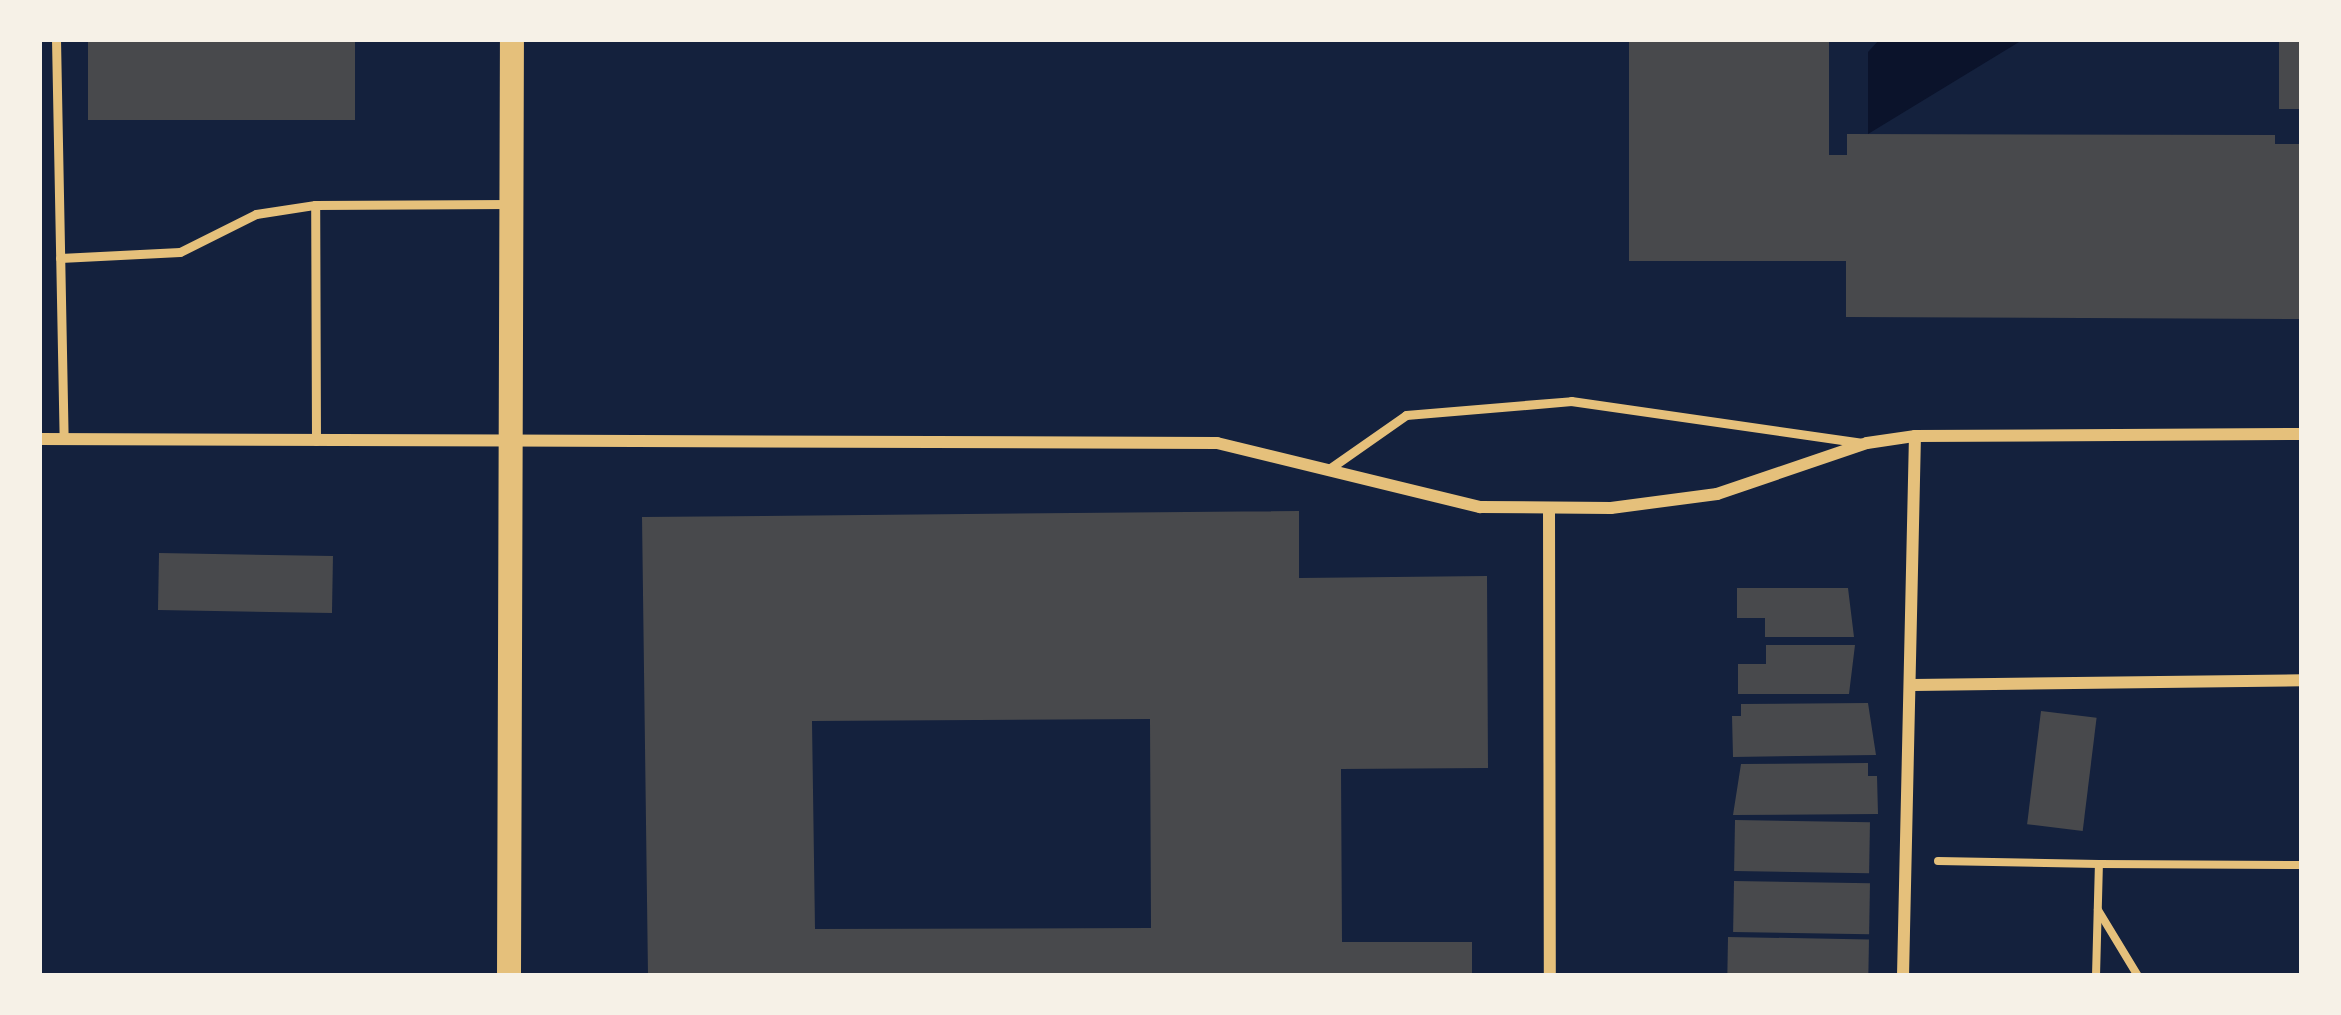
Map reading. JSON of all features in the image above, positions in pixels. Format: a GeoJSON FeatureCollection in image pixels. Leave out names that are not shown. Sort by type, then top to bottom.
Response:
{"type":"FeatureCollection","features":[{"type":"Feature","properties":{"kind":"main road"},"geometry":{"type":"LineString","coordinates":[[509,976],[512,39]]}},
{"type":"Feature","properties":{"kind":"street"},"geometry":{"type":"LineString","coordinates":[[39,439],[1217,442],[1480,507],[1549,508],[1718,494],[1867,443],[1915,436],[2302,434]]}},
{"type":"Feature","properties":{"kind":"street"},"geometry":{"type":"LineString","coordinates":[[1903,976],[1915,436]]}},
{"type":"Feature","properties":{"kind":"street"},"geometry":{"type":"LineString","coordinates":[[1549,508],[1550,976]]}},
{"type":"Feature","properties":{"kind":"street"},"geometry":{"type":"LineString","coordinates":[[1913,686],[2302,680]]}},
{"type":"Feature","properties":{"kind":"lane"},"geometry":{"type":"LineString","coordinates":[[56,39],[64,439]]}},
{"type":"Feature","properties":{"kind":"lane"},"geometry":{"type":"LineString","coordinates":[[39,61],[56,61]]}},
{"type":"Feature","properties":{"kind":"lane"},"geometry":{"type":"LineString","coordinates":[[60,258],[180,252],[256,214],[315,206],[514,204]]}},
{"type":"Feature","properties":{"kind":"lane"},"geometry":{"type":"LineString","coordinates":[[315,206],[316,441]]}},
{"type":"Feature","properties":{"kind":"lane"},"geometry":{"type":"LineString","coordinates":[[1328,470],[1406,415],[1571,401],[1867,443]]}},
{"type":"Feature","properties":{"kind":"path"},"geometry":{"type":"LineString","coordinates":[[1906,860],[2302,865]]}},
{"type":"Feature","properties":{"kind":"path"},"geometry":{"type":"LineString","coordinates":[[2096,976],[2098,864]]}},
{"type":"Feature","properties":{"kind":"path"},"geometry":{"type":"LineString","coordinates":[[2098,909],[2138,976]]}},
{"type":"Feature","properties":{"kind":"water"},"geometry":{"type":"Polygon","coordinates":[[[1880,39],[2024,39],[1868,134],[1868,52],[1880,39]]]}},
{"type":"Feature","properties":{"kind":"building"},"geometry":{"type":"Polygon","coordinates":[[[88,39],[355,39],[355,120],[88,120],[88,39]]]}},
{"type":"Feature","properties":{"kind":"building"},"geometry":{"type":"Polygon","coordinates":[[[1629,39],[1829,39],[1829,155],[1847,155],[1847,134],[2275,135],[2275,144],[2302,144],[2302,319],[1846,317],[1846,261],[1629,261],[1629,39]]]}},
{"type":"Feature","properties":{"kind":"building"},"geometry":{"type":"Polygon","coordinates":[[[2279,39],[2302,39],[2302,109],[2279,109],[2279,39]]]}},
{"type":"Feature","properties":{"kind":"building"},"geometry":{"type":"Polygon","coordinates":[[[1299,511],[1299,578],[1487,576],[1488,768],[1341,769],[1342,942],[1472,942],[1472,976],[648,976],[642,517],[1299,511]],[[1150,719],[812,721],[815,929],[1151,928],[1150,719]]]}},
{"type":"Feature","properties":{"kind":"building"},"geometry":{"type":"Polygon","coordinates":[[[159,553],[333,556],[332,613],[158,610],[159,553]]]}},
{"type":"Feature","properties":{"kind":"building"},"geometry":{"type":"Polygon","coordinates":[[[1737,588],[1848,588],[1854,637],[1765,637],[1765,618],[1737,618],[1737,588]]]}},
{"type":"Feature","properties":{"kind":"building"},"geometry":{"type":"Polygon","coordinates":[[[1766,645],[1855,645],[1849,694],[1738,694],[1738,664],[1766,664],[1766,645]]]}},
{"type":"Feature","properties":{"kind":"building"},"geometry":{"type":"Polygon","coordinates":[[[1868,703],[1876,755],[1733,757],[1732,716],[1741,716],[1741,704],[1868,703]]]}},
{"type":"Feature","properties":{"kind":"building"},"geometry":{"type":"Polygon","coordinates":[[[2041,711],[2097,718],[2083,831],[2027,824],[2041,711]]]}},
{"type":"Feature","properties":{"kind":"building"},"geometry":{"type":"Polygon","coordinates":[[[1868,763],[1868,776],[1877,776],[1878,814],[1733,815],[1741,764],[1868,763]]]}},
{"type":"Feature","properties":{"kind":"building"},"geometry":{"type":"Polygon","coordinates":[[[1735,820],[1870,822],[1869,873],[1734,871],[1735,820]]]}},
{"type":"Feature","properties":{"kind":"building"},"geometry":{"type":"Polygon","coordinates":[[[1734,881],[1870,883],[1869,934],[1733,932],[1734,881]]]}},
{"type":"Feature","properties":{"kind":"building"},"geometry":{"type":"Polygon","coordinates":[[[1728,937],[1869,939],[1868,976],[1727,976],[1728,937]]]}}]}
